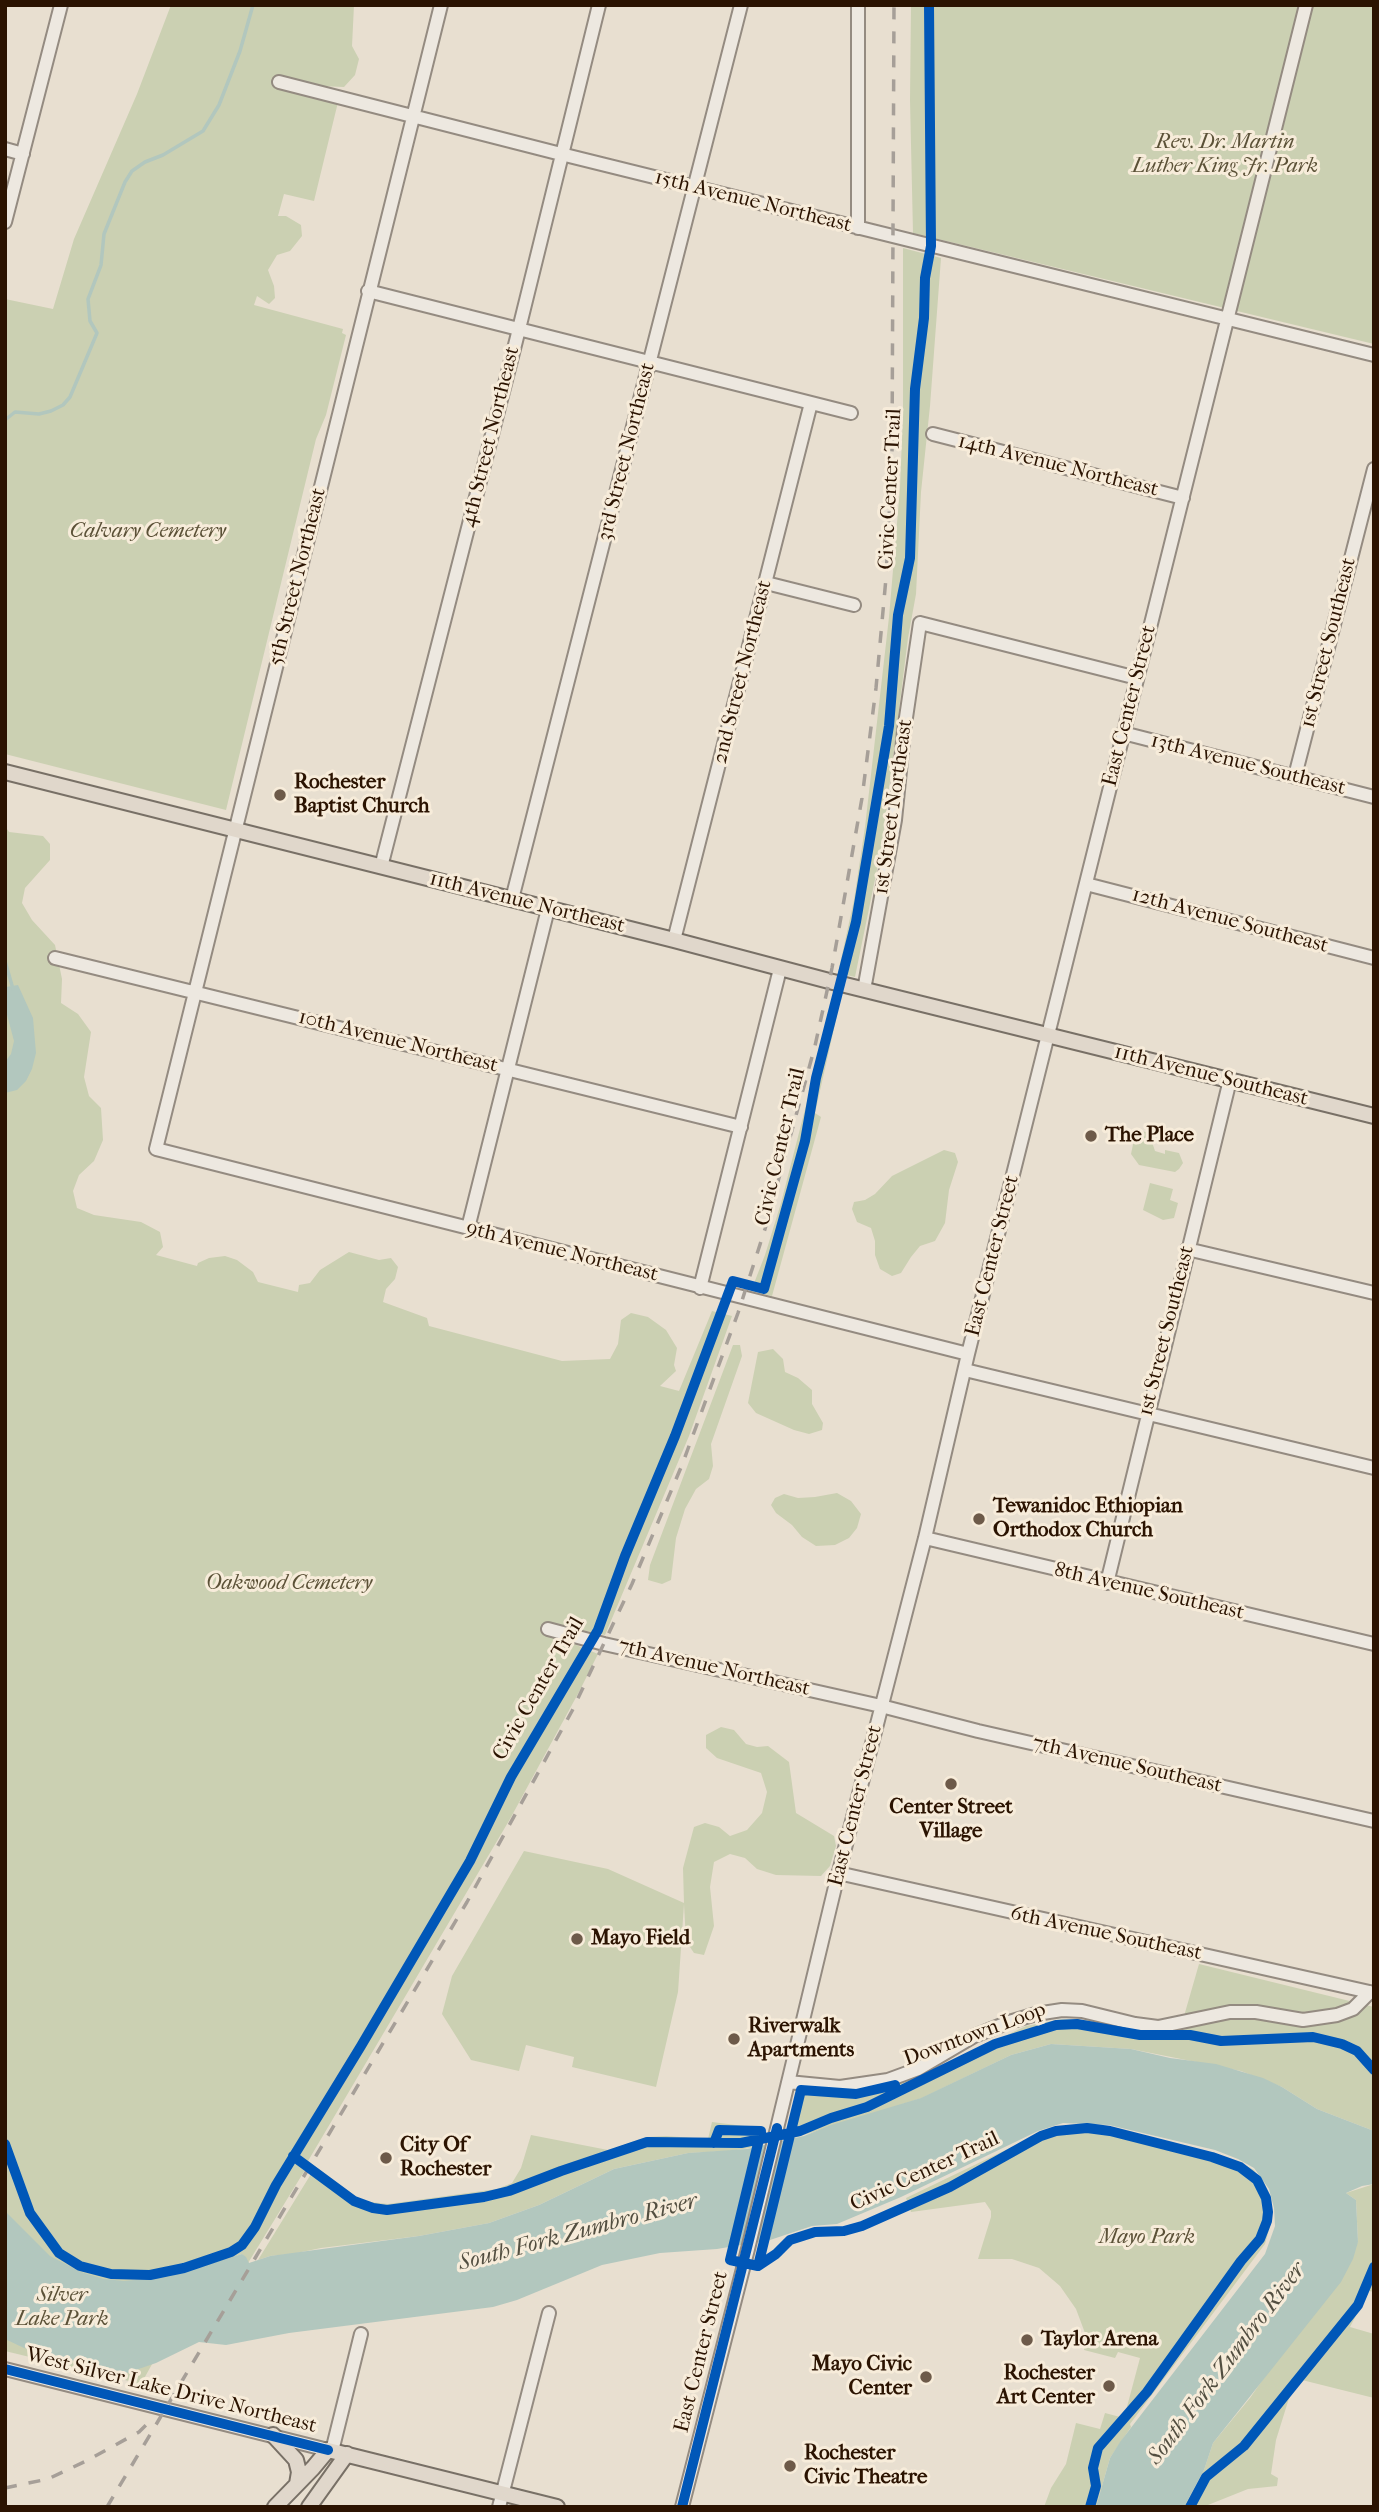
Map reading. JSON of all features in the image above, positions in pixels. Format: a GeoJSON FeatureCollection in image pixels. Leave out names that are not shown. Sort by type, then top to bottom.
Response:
{"type":"FeatureCollection","features":[{"type":"Feature","properties":{"kind":"main road","name":"11th Avenue Northeast"},"geometry":{"type":"LineString","coordinates":[[5,772],[1048,1036]]}},
{"type":"Feature","properties":{"kind":"main road","name":"11th Avenue Southeast"},"geometry":{"type":"LineString","coordinates":[[1048,1036],[1374,1116]]}},
{"type":"Feature","properties":{"kind":"main road"},"geometry":{"type":"LineString","coordinates":[[272,2435],[296,2460],[299,2472],[297,2484]]}},
{"type":"Feature","properties":{"kind":"main road"},"geometry":{"type":"LineString","coordinates":[[275,2507],[330,2450],[501,2500],[556,2507]]}},
{"type":"Feature","properties":{"kind":"main road"},"geometry":{"type":"LineString","coordinates":[[309,2507],[347,2454]]}},
{"type":"Feature","properties":{"kind":"street"},"geometry":{"type":"LineString","coordinates":[[5,222],[61,5]]}},
{"type":"Feature","properties":{"kind":"street","name":"5th Street Northeast"},"geometry":{"type":"LineString","coordinates":[[156,1149],[441,5]]}},
{"type":"Feature","properties":{"kind":"street","name":"4th Street Northeast"},"geometry":{"type":"LineString","coordinates":[[381,867],[519,330],[599,5]]}},
{"type":"Feature","properties":{"kind":"street","name":"3rd Street Northeast"},"geometry":{"type":"LineString","coordinates":[[512,899],[741,5]]}},
{"type":"Feature","properties":{"kind":"street"},"geometry":{"type":"LineString","coordinates":[[858,5],[858,228]]}},
{"type":"Feature","properties":{"kind":"street","name":"East Center Street"},"geometry":{"type":"LineString","coordinates":[[682,2507],[1306,5]]}},
{"type":"Feature","properties":{"kind":"street","name":"15th Avenue Northeast"},"geometry":{"type":"LineString","coordinates":[[279,82],[561,155],[1374,355]]}},
{"type":"Feature","properties":{"kind":"street"},"geometry":{"type":"LineString","coordinates":[[5,149],[23,153]]}},
{"type":"Feature","properties":{"kind":"street"},"geometry":{"type":"LineString","coordinates":[[368,291],[851,413]]}},
{"type":"Feature","properties":{"kind":"street","name":"2nd Street Northeast"},"geometry":{"type":"LineString","coordinates":[[674,940],[811,403]]}},
{"type":"Feature","properties":{"kind":"street","name":"14th Avenue Northeast"},"geometry":{"type":"LineString","coordinates":[[933,434],[1184,498]]}},
{"type":"Feature","properties":{"kind":"street","name":"1st Street Southeast"},"geometry":{"type":"LineString","coordinates":[[1295,776],[1374,469]]}},
{"type":"Feature","properties":{"kind":"street"},"geometry":{"type":"LineString","coordinates":[[766,583],[855,605]]}},
{"type":"Feature","properties":{"kind":"street","name":"1st Street Northeast"},"geometry":{"type":"LineString","coordinates":[[864,990],[895,820],[904,731],[920,623],[1137,678]]}},
{"type":"Feature","properties":{"kind":"street","name":"13th Avenue Southeast"},"geometry":{"type":"LineString","coordinates":[[1123,733],[1374,797]]}},
{"type":"Feature","properties":{"kind":"street","name":"12th Avenue Southeast"},"geometry":{"type":"LineString","coordinates":[[1086,884],[1374,958]]}},
{"type":"Feature","properties":{"kind":"street"},"geometry":{"type":"LineString","coordinates":[[468,1228],[548,909]]}},
{"type":"Feature","properties":{"kind":"street","name":"10th Avenue Northeast"},"geometry":{"type":"LineString","coordinates":[[55,958],[741,1127]]}},
{"type":"Feature","properties":{"kind":"street"},"geometry":{"type":"LineString","coordinates":[[700,1287],[780,969]]}},
{"type":"Feature","properties":{"kind":"street","name":"1st Street Southeast"},"geometry":{"type":"LineString","coordinates":[[1107,1583],[1230,1080]]}},
{"type":"Feature","properties":{"kind":"street","name":"9th Avenue Northeast"},"geometry":{"type":"LineString","coordinates":[[156,1149],[968,1354]]}},
{"type":"Feature","properties":{"kind":"street"},"geometry":{"type":"LineString","coordinates":[[1187,1249],[1374,1293]]}},
{"type":"Feature","properties":{"kind":"street"},"geometry":{"type":"LineString","coordinates":[[965,1370],[1374,1468]]}},
{"type":"Feature","properties":{"kind":"street","name":"8th Avenue Southeast"},"geometry":{"type":"LineString","coordinates":[[925,1538],[1374,1644]]}},
{"type":"Feature","properties":{"kind":"street","name":"7th Avenue Northeast"},"geometry":{"type":"LineString","coordinates":[[548,1629],[881,1706]]}},
{"type":"Feature","properties":{"kind":"street","name":"7th Avenue Southeast"},"geometry":{"type":"LineString","coordinates":[[881,1706],[978,1731],[1374,1821]]}},
{"type":"Feature","properties":{"kind":"street","name":"6th Avenue Southeast"},"geometry":{"type":"LineString","coordinates":[[838,1873],[1372,1993]]}},
{"type":"Feature","properties":{"kind":"street"},"geometry":{"type":"LineString","coordinates":[[788,2082],[840,2087],[888,2080],[918,2069],[974,2036],[1036,2014],[1062,2010],[1082,2011],[1135,2024],[1158,2026],[1230,2011],[1256,2012],[1303,2020],[1337,2015],[1353,2009],[1372,1993]]}},
{"type":"Feature","properties":{"kind":"street"},"geometry":{"type":"LineString","coordinates":[[501,2500],[549,2313]]}},
{"type":"Feature","properties":{"kind":"street"},"geometry":{"type":"LineString","coordinates":[[330,2450],[361,2334]]}},
{"type":"Feature","properties":{"kind":"street","name":"West Silver Lake Drive Northeast"},"geometry":{"type":"LineString","coordinates":[[5,2369],[330,2450]]}},
{"type":"Feature","properties":{"kind":"green space","name":"Calvary Cemetery"},"geometry":{"type":"Polygon","coordinates":[[[171,5],[354,5],[352,46],[359,59],[355,75],[344,87],[319,86],[310,89],[339,98],[314,201],[284,194],[278,216],[286,216],[301,225],[302,236],[290,251],[277,255],[268,270],[275,298],[269,304],[257,296],[254,305],[343,329],[342,333],[346,335],[326,415],[316,439],[226,810],[5,754],[5,299],[53,309],[74,239],[137,94],[171,5]]]}},
{"type":"Feature","properties":{"kind":"green space","name":"Rev. Dr. Martin Luther King Jr. Park"},"geometry":{"type":"Polygon","coordinates":[[[911,5],[1374,5],[1374,344],[913,233],[911,5]]]}},
{"type":"Feature","properties":{"kind":"green space"},"geometry":{"type":"Polygon","coordinates":[[[903,248],[941,258],[921,492],[916,594],[882,845],[855,977],[838,973],[854,900],[865,827],[889,617],[903,415],[903,248]]]}},
{"type":"Feature","properties":{"kind":"green space","name":"Oakwood Cemetery"},"geometry":{"type":"Polygon","coordinates":[[[5,826],[9,832],[43,836],[50,844],[50,860],[25,888],[22,903],[32,920],[55,945],[62,979],[61,1003],[78,1014],[91,1032],[84,1077],[89,1096],[101,1108],[103,1140],[94,1161],[79,1175],[73,1191],[77,1208],[94,1215],[141,1222],[160,1232],[163,1247],[156,1255],[197,1266],[209,1258],[225,1256],[237,1260],[253,1272],[258,1282],[298,1292],[299,1285],[310,1283],[320,1270],[349,1252],[379,1260],[391,1258],[398,1267],[395,1279],[386,1289],[383,1302],[427,1318],[429,1326],[562,1361],[610,1359],[618,1344],[621,1320],[631,1313],[648,1317],[666,1330],[677,1348],[674,1365],[676,1371],[660,1386],[679,1391],[712,1311],[732,1316],[689,1436],[605,1635],[581,1630],[574,1644],[598,1654],[580,1690],[510,1819],[308,2161],[362,2201],[388,2204],[497,2189],[512,2183],[521,2168],[531,2135],[608,2150],[647,2137],[708,2139],[712,2122],[760,2128],[755,2147],[688,2153],[614,2169],[539,2205],[489,2223],[258,2260],[311,2174],[305,2170],[248,2263],[242,2254],[206,2267],[141,2384],[5,2351],[5,826]]]}},
{"type":"Feature","properties":{"kind":"green space"},"geometry":{"type":"Polygon","coordinates":[[[833,1000],[840,1002],[815,1113],[821,1117],[772,1296],[751,1291],[781,1203],[833,1000]]]}},
{"type":"Feature","properties":{"kind":"green space"},"geometry":{"type":"Polygon","coordinates":[[[1136,1130],[1151,1133],[1155,1151],[1165,1154],[1165,1150],[1179,1153],[1183,1163],[1179,1169],[1175,1172],[1139,1165],[1131,1154],[1136,1130]]]}},
{"type":"Feature","properties":{"kind":"green space"},"geometry":{"type":"Polygon","coordinates":[[[944,1150],[955,1153],[958,1162],[949,1190],[945,1223],[935,1241],[920,1246],[901,1273],[892,1276],[880,1269],[871,1228],[857,1222],[852,1209],[854,1202],[865,1200],[875,1194],[892,1176],[944,1150]]]}},
{"type":"Feature","properties":{"kind":"green space"},"geometry":{"type":"Polygon","coordinates":[[[1150,1183],[1173,1189],[1170,1200],[1178,1203],[1174,1218],[1163,1220],[1143,1210],[1150,1183]]]}},
{"type":"Feature","properties":{"kind":"green space"},"geometry":{"type":"Polygon","coordinates":[[[733,1345],[740,1345],[742,1356],[711,1444],[713,1466],[709,1479],[696,1489],[685,1509],[676,1538],[671,1580],[662,1584],[648,1580],[650,1565],[733,1345]]]}},
{"type":"Feature","properties":{"kind":"green space"},"geometry":{"type":"Polygon","coordinates":[[[773,1349],[783,1359],[785,1372],[798,1378],[812,1390],[812,1404],[823,1423],[822,1430],[809,1434],[794,1430],[756,1413],[748,1403],[758,1352],[773,1349]]]}},
{"type":"Feature","properties":{"kind":"green space"},"geometry":{"type":"Polygon","coordinates":[[[837,1493],[851,1501],[861,1514],[857,1528],[849,1538],[835,1545],[816,1546],[802,1537],[771,1505],[775,1498],[784,1494],[798,1498],[837,1493]]]}},
{"type":"Feature","properties":{"kind":"green space","name":"Mayo Field"},"geometry":{"type":"Polygon","coordinates":[[[721,1727],[734,1730],[746,1744],[768,1746],[789,1762],[796,1813],[834,1836],[836,1846],[830,1866],[821,1876],[776,1875],[757,1869],[745,1858],[730,1854],[714,1862],[710,1887],[714,1926],[704,1955],[694,1953],[686,1941],[684,1904],[678,1992],[656,2087],[572,2067],[574,2057],[526,2045],[519,2071],[471,2060],[442,2014],[452,1976],[524,1851],[608,1869],[684,1903],[683,1868],[694,1827],[705,1823],[719,1827],[730,1836],[747,1830],[762,1813],[767,1792],[761,1773],[717,1758],[706,1748],[706,1735],[721,1727]]]}},
{"type":"Feature","properties":{"kind":"green space"},"geometry":{"type":"Polygon","coordinates":[[[1199,1964],[1374,2007],[1374,2131],[1317,2109],[1282,2087],[1241,2071],[1131,2049],[1051,2044],[1011,2055],[922,2098],[791,2139],[804,2088],[832,2092],[863,2091],[887,2085],[946,2064],[1026,2026],[1062,2019],[1086,2020],[1146,2030],[1180,2030],[1199,1964]]]}},
{"type":"Feature","properties":{"kind":"green space","name":"Mayo Park"},"geometry":{"type":"Polygon","coordinates":[[[1093,2126],[1198,2149],[1241,2163],[1254,2170],[1263,2184],[1270,2200],[1272,2219],[1265,2244],[1130,2424],[1131,2427],[1110,2458],[1096,2507],[1044,2507],[1051,2488],[1066,2464],[1076,2423],[1100,2429],[1105,2413],[1124,2418],[1140,2358],[1118,2352],[1115,2358],[1084,2350],[1085,2333],[1076,2309],[1060,2286],[1039,2268],[1012,2259],[978,2259],[991,2217],[991,2211],[985,2202],[911,2212],[906,2198],[1047,2130],[1093,2126]]]}},
{"type":"Feature","properties":{"kind":"green space"},"geometry":{"type":"Polygon","coordinates":[[[1374,2184],[1374,2292],[1369,2291],[1350,2327],[1374,2334],[1374,2398],[1302,2380],[1290,2395],[1276,2440],[1271,2474],[1278,2478],[1277,2486],[1248,2489],[1203,2507],[1184,2507],[1204,2470],[1213,2443],[1250,2398],[1358,2242],[1356,2200],[1346,2193],[1374,2184]]]}},
{"type":"Feature","properties":{"kind":"water"},"geometry":{"type":"Polygon","coordinates":[[[18,985],[33,1018],[36,1053],[26,1081],[17,1090],[5,1093],[5,1062],[11,1054],[14,1041],[6,1011],[6,987],[18,985]]]}},
{"type":"Feature","properties":{"kind":"water","name":"South Fork Zumbro River"},"geometry":{"type":"Polygon","coordinates":[[[1051,2044],[1131,2049],[1216,2064],[1263,2078],[1317,2109],[1374,2131],[1374,2184],[1346,2193],[1356,2200],[1358,2242],[1353,2259],[1341,2282],[1213,2443],[1204,2470],[1184,2507],[1096,2507],[1110,2458],[1120,2442],[1265,2254],[1275,2226],[1274,2208],[1269,2189],[1254,2168],[1238,2159],[1215,2150],[1109,2125],[1063,2123],[1038,2131],[901,2197],[837,2224],[812,2226],[770,2240],[717,2249],[660,2253],[602,2265],[493,2307],[289,2333],[226,2345],[199,2342],[156,2363],[124,2374],[24,2348],[5,2339],[5,2211],[50,2256],[81,2272],[104,2279],[124,2281],[168,2277],[242,2254],[249,2263],[270,2256],[419,2236],[489,2223],[539,2205],[614,2169],[688,2153],[747,2149],[804,2136],[831,2125],[921,2098],[1011,2055],[1051,2044]]]}},
{"type":"Feature","properties":{"kind":"waterway"},"geometry":{"type":"LineString","coordinates":[[5,420],[15,412],[39,414],[51,411],[63,405],[70,397],[97,333],[90,321],[88,299],[101,265],[104,234],[125,182],[132,171],[145,162],[163,155],[203,131],[219,105],[240,51],[253,5]]}},
{"type":"Feature","properties":{"kind":"waterway"},"geometry":{"type":"LineString","coordinates":[[5,961],[13,989]]}},
{"type":"Feature","properties":{"kind":"railway"},"geometry":{"type":"LineString","coordinates":[[107,2507],[467,1902],[572,1711],[632,1584],[682,1465],[738,1313],[765,1229],[815,1046],[832,968],[862,798],[876,688],[886,578],[892,457],[894,5]]}},
{"type":"Feature","properties":{"kind":"railway"},"geometry":{"type":"LineString","coordinates":[[5,2488],[48,2479],[139,2432],[153,2418]]}},
{"type":"Feature","properties":{"kind":"cycle path","name":"Civic Center Trail"},"geometry":{"type":"LineString","coordinates":[[5,2144],[30,2213],[59,2253],[80,2266],[111,2274],[150,2275],[184,2268],[231,2252],[242,2245],[470,1861],[511,1777],[598,1630],[733,1281],[764,1289],[805,1141],[816,1078],[856,922],[889,726],[898,615],[910,558],[915,389],[924,318],[925,278],[931,246],[929,5]]}},
{"type":"Feature","properties":{"kind":"cycle path","name":"Downtown Loop"},"geometry":{"type":"LineString","coordinates":[[293,2156],[354,2201],[373,2208],[387,2210],[484,2197],[509,2191],[647,2142],[741,2143],[800,2131],[867,2107],[995,2044],[1056,2025],[1077,2024],[1140,2035],[1190,2035],[1221,2041],[1313,2037],[1342,2044],[1357,2051],[1374,2070]]}},
{"type":"Feature","properties":{"kind":"cycle path"},"geometry":{"type":"LineString","coordinates":[[758,2266],[801,2090],[856,2094],[895,2085]]}},
{"type":"Feature","properties":{"kind":"cycle path"},"geometry":{"type":"LineString","coordinates":[[682,2507],[777,2128]]}},
{"type":"Feature","properties":{"kind":"cycle path","name":"Civic Center Trail"},"geometry":{"type":"LineString","coordinates":[[714,2143],[719,2130],[761,2131],[730,2260],[758,2266],[790,2240],[815,2232],[844,2231],[862,2226],[950,2187],[1041,2136],[1056,2131],[1087,2128],[1110,2131],[1212,2157],[1240,2167],[1257,2180],[1266,2198],[1268,2212],[1260,2239],[1241,2261],[1147,2392],[1098,2448],[1093,2468],[1096,2486],[1090,2507]]}},
{"type":"Feature","properties":{"kind":"cycle path"},"geometry":{"type":"LineString","coordinates":[[1190,2507],[1206,2477],[1244,2446],[1358,2305],[1374,2267]]}},
{"type":"Feature","properties":{"kind":"cycle path"},"geometry":{"type":"LineString","coordinates":[[5,2369],[328,2450]]}},
{"type":"Feature","properties":{"kind":"place","name":"Rochester Baptist Church"},"geometry":{"type":"Point","coordinates":[280,795]}},
{"type":"Feature","properties":{"kind":"place","name":"The Place"},"geometry":{"type":"Point","coordinates":[1091,1136]}},
{"type":"Feature","properties":{"kind":"place","name":"Tewanidoc Ethiopian Orthodox Church"},"geometry":{"type":"Point","coordinates":[979,1519]}},
{"type":"Feature","properties":{"kind":"place","name":"Center Street Village"},"geometry":{"type":"Point","coordinates":[951,1784]}},
{"type":"Feature","properties":{"kind":"place","name":"Mayo Field"},"geometry":{"type":"Point","coordinates":[577,1939]}},
{"type":"Feature","properties":{"kind":"place","name":"Riverwalk Apartments"},"geometry":{"type":"Point","coordinates":[734,2039]}},
{"type":"Feature","properties":{"kind":"place","name":"City Of Rochester"},"geometry":{"type":"Point","coordinates":[386,2158]}},
{"type":"Feature","properties":{"kind":"place","name":"Taylor Arena"},"geometry":{"type":"Point","coordinates":[1027,2340]}},
{"type":"Feature","properties":{"kind":"place","name":"Mayo Civic Center"},"geometry":{"type":"Point","coordinates":[926,2377]}},
{"type":"Feature","properties":{"kind":"place","name":"Rochester Art Center"},"geometry":{"type":"Point","coordinates":[1109,2386]}},
{"type":"Feature","properties":{"kind":"place","name":"Rochester Civic Theatre"},"geometry":{"type":"Point","coordinates":[790,2466]}},
{"type":"Feature","properties":{"kind":"park label","name":"Silver Lake Park"},"geometry":{"type":"Point","coordinates":[62,2308]}}]}
